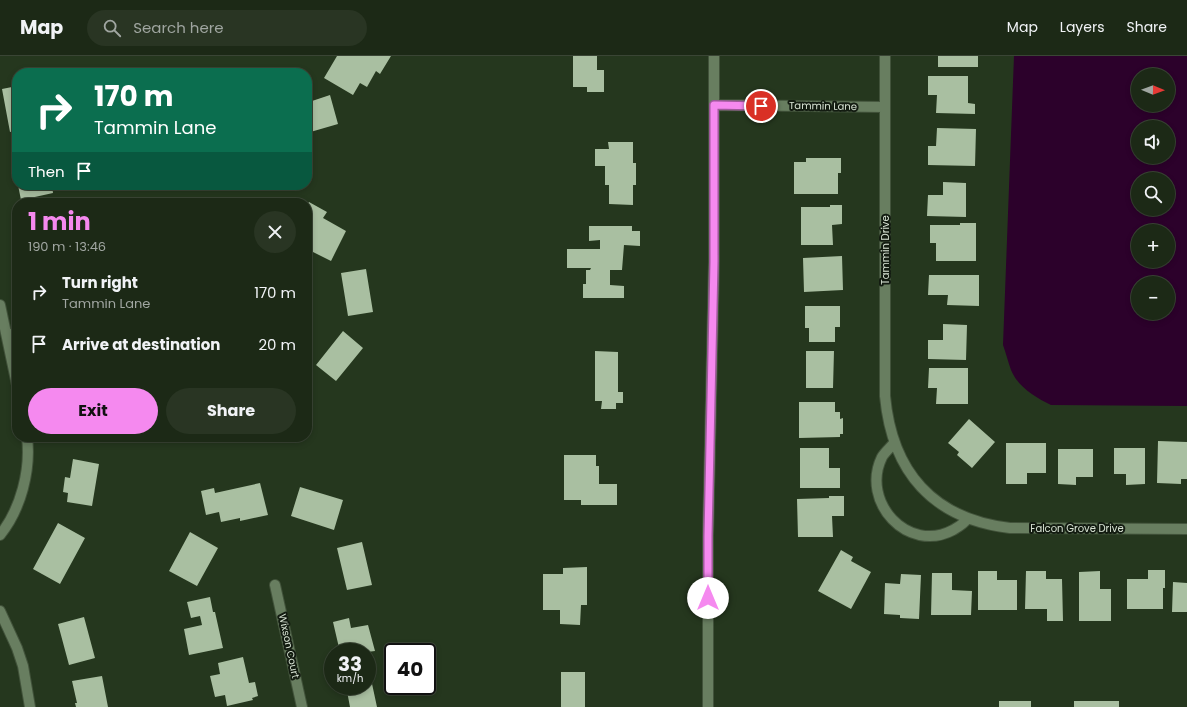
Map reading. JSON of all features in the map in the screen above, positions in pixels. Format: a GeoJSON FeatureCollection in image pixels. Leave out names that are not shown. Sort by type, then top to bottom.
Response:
{"type":"FeatureCollection","features":[{"type":"Feature","properties":{"kind":"street"},"geometry":{"type":"LineString","coordinates":[[708,707],[708,536],[714,262],[714,56]]}},
{"type":"Feature","properties":{"kind":"street","name":"Tammin Drive"},"geometry":{"type":"LineString","coordinates":[[885,56],[885,396],[888,424],[894,443]]}},
{"type":"Feature","properties":{"kind":"street","name":"Tammin Lane"},"geometry":{"type":"LineString","coordinates":[[714,105],[884,107]]}},
{"type":"Feature","properties":{"kind":"street"},"geometry":{"type":"LineString","coordinates":[[0,304],[12,360]]}},
{"type":"Feature","properties":{"kind":"street"},"geometry":{"type":"LineString","coordinates":[[7,335],[12,334]]}},
{"type":"Feature","properties":{"kind":"street"},"geometry":{"type":"LineString","coordinates":[[0,535],[15,510],[26,476],[28,449],[27,442]]}},
{"type":"Feature","properties":{"kind":"street"},"geometry":{"type":"LineString","coordinates":[[894,443],[882,456],[876,474],[876,484],[880,501],[892,519],[904,529],[914,533],[929,535],[945,533],[959,527],[967,519]]}},
{"type":"Feature","properties":{"kind":"street","name":"Falcon Grove Drive"},"geometry":{"type":"LineString","coordinates":[[894,443],[906,468],[929,495],[943,506],[967,519],[989,525],[1010,528],[1187,528]]}},
{"type":"Feature","properties":{"kind":"street","name":"Wixson Court"},"geometry":{"type":"LineString","coordinates":[[275,585],[302,707]]}},
{"type":"Feature","properties":{"kind":"street"},"geometry":{"type":"LineString","coordinates":[[0,611],[17,648],[23,666],[30,707]]}},
{"type":"Feature","properties":{"kind":"shaded area"},"geometry":{"type":"Polygon","coordinates":[[[1014,56],[1187,56],[1187,406],[1051,405],[1033,395],[1018,382],[1011,370],[1003,345],[1014,56]]]}},
{"type":"Feature","properties":{"kind":"building"},"geometry":{"type":"Polygon","coordinates":[[[337,56],[391,56],[380,74],[376,71],[367,87],[360,83],[353,95],[324,78],[337,56]]]}},
{"type":"Feature","properties":{"kind":"building"},"geometry":{"type":"Polygon","coordinates":[[[573,56],[597,56],[597,70],[604,70],[604,92],[587,92],[587,87],[573,87],[573,56]]]}},
{"type":"Feature","properties":{"kind":"building"},"geometry":{"type":"Polygon","coordinates":[[[938,56],[978,56],[978,67],[938,67],[938,56]]]}},
{"type":"Feature","properties":{"kind":"building"},"geometry":{"type":"Polygon","coordinates":[[[928,76],[968,76],[968,103],[975,104],[975,114],[936,113],[937,95],[928,95],[928,76]]]}},
{"type":"Feature","properties":{"kind":"building"},"geometry":{"type":"Polygon","coordinates":[[[12,87],[12,131],[10,132],[2,89],[12,87]]]}},
{"type":"Feature","properties":{"kind":"building"},"geometry":{"type":"Polygon","coordinates":[[[330,95],[338,124],[312,132],[312,101],[330,95]]]}},
{"type":"Feature","properties":{"kind":"building"},"geometry":{"type":"Polygon","coordinates":[[[937,128],[976,129],[975,166],[928,165],[928,146],[936,146],[937,128]]]}},
{"type":"Feature","properties":{"kind":"building"},"geometry":{"type":"Polygon","coordinates":[[[608,142],[633,142],[633,163],[636,163],[636,185],[633,185],[633,205],[609,204],[609,185],[605,185],[605,166],[595,166],[595,149],[609,149],[608,142]]]}},
{"type":"Feature","properties":{"kind":"building"},"geometry":{"type":"Polygon","coordinates":[[[806,158],[841,158],[841,173],[838,173],[838,194],[794,194],[794,162],[806,162],[806,158]]]}},
{"type":"Feature","properties":{"kind":"building"},"geometry":{"type":"Polygon","coordinates":[[[943,182],[966,183],[966,217],[927,216],[928,195],[943,195],[943,182]]]}},
{"type":"Feature","properties":{"kind":"building"},"geometry":{"type":"Polygon","coordinates":[[[19,190],[53,190],[53,193],[30,198],[21,198],[19,190]]]}},
{"type":"Feature","properties":{"kind":"building"},"geometry":{"type":"Polygon","coordinates":[[[312,204],[327,212],[323,218],[346,231],[331,261],[312,252],[312,204]]]}},
{"type":"Feature","properties":{"kind":"building"},"geometry":{"type":"Polygon","coordinates":[[[830,205],[842,205],[842,224],[832,225],[833,245],[801,245],[801,207],[830,207],[830,205]]]}},
{"type":"Feature","properties":{"kind":"building"},"geometry":{"type":"Polygon","coordinates":[[[960,223],[976,223],[976,261],[936,261],[936,243],[930,243],[930,225],[960,225],[960,223]]]}},
{"type":"Feature","properties":{"kind":"building"},"geometry":{"type":"Polygon","coordinates":[[[589,226],[632,226],[632,231],[640,231],[640,246],[624,245],[622,270],[610,270],[610,285],[624,286],[624,298],[583,298],[583,284],[586,284],[586,270],[590,270],[591,268],[567,268],[567,249],[600,249],[600,240],[589,241],[589,226]]]}},
{"type":"Feature","properties":{"kind":"building"},"geometry":{"type":"Polygon","coordinates":[[[842,256],[843,290],[804,292],[803,258],[842,256]]]}},
{"type":"Feature","properties":{"kind":"building"},"geometry":{"type":"Polygon","coordinates":[[[366,269],[373,312],[348,316],[341,273],[366,269]]]}},
{"type":"Feature","properties":{"kind":"building"},"geometry":{"type":"Polygon","coordinates":[[[929,275],[979,275],[979,306],[947,305],[948,295],[928,295],[929,275]]]}},
{"type":"Feature","properties":{"kind":"building"},"geometry":{"type":"Polygon","coordinates":[[[805,306],[840,306],[840,327],[835,327],[835,342],[809,342],[809,328],[805,328],[805,306]]]}},
{"type":"Feature","properties":{"kind":"building"},"geometry":{"type":"Polygon","coordinates":[[[943,324],[967,325],[966,360],[928,359],[928,340],[943,340],[943,324]]]}},
{"type":"Feature","properties":{"kind":"building"},"geometry":{"type":"Polygon","coordinates":[[[343,331],[363,348],[336,381],[316,365],[343,331]]]}},
{"type":"Feature","properties":{"kind":"building"},"geometry":{"type":"Polygon","coordinates":[[[595,351],[618,352],[618,392],[623,392],[623,403],[616,403],[616,409],[601,409],[602,401],[595,401],[595,351]]]}},
{"type":"Feature","properties":{"kind":"building"},"geometry":{"type":"Polygon","coordinates":[[[806,351],[834,351],[833,388],[806,388],[806,351]]]}},
{"type":"Feature","properties":{"kind":"building"},"geometry":{"type":"Polygon","coordinates":[[[929,368],[968,368],[968,404],[936,404],[937,388],[928,388],[929,368]]]}},
{"type":"Feature","properties":{"kind":"building"},"geometry":{"type":"Polygon","coordinates":[[[799,402],[835,402],[835,412],[840,412],[840,419],[843,418],[843,434],[840,434],[840,437],[799,438],[799,402]]]}},
{"type":"Feature","properties":{"kind":"building"},"geometry":{"type":"Polygon","coordinates":[[[969,419],[995,442],[972,468],[957,455],[959,452],[948,443],[969,419]]]}},
{"type":"Feature","properties":{"kind":"building"},"geometry":{"type":"Polygon","coordinates":[[[1158,441],[1187,442],[1187,479],[1181,479],[1181,484],[1157,483],[1158,441]]]}},
{"type":"Feature","properties":{"kind":"building"},"geometry":{"type":"Polygon","coordinates":[[[1006,443],[1046,443],[1046,473],[1027,473],[1027,484],[1006,484],[1006,443]]]}},
{"type":"Feature","properties":{"kind":"building"},"geometry":{"type":"Polygon","coordinates":[[[800,448],[829,448],[829,468],[840,468],[840,488],[800,488],[800,448]]]}},
{"type":"Feature","properties":{"kind":"building"},"geometry":{"type":"Polygon","coordinates":[[[1114,448],[1145,448],[1145,484],[1126,485],[1126,474],[1114,474],[1114,448]]]}},
{"type":"Feature","properties":{"kind":"building"},"geometry":{"type":"Polygon","coordinates":[[[1058,449],[1093,449],[1093,477],[1076,477],[1076,485],[1058,484],[1058,449]]]}},
{"type":"Feature","properties":{"kind":"building"},"geometry":{"type":"Polygon","coordinates":[[[564,455],[596,455],[596,466],[599,466],[599,484],[617,484],[617,505],[581,505],[581,500],[564,500],[564,455]]]}},
{"type":"Feature","properties":{"kind":"building"},"geometry":{"type":"Polygon","coordinates":[[[73,459],[99,464],[92,506],[67,502],[68,493],[63,492],[65,477],[70,478],[73,459]]]}},
{"type":"Feature","properties":{"kind":"building"},"geometry":{"type":"Polygon","coordinates":[[[260,483],[268,515],[240,521],[240,518],[221,522],[219,512],[206,515],[201,491],[214,488],[215,493],[260,483]]]}},
{"type":"Feature","properties":{"kind":"building"},"geometry":{"type":"Polygon","coordinates":[[[300,487],[343,500],[334,530],[291,516],[300,487]]]}},
{"type":"Feature","properties":{"kind":"building"},"geometry":{"type":"Polygon","coordinates":[[[829,496],[844,496],[844,516],[832,516],[833,537],[798,537],[797,499],[829,498],[829,496]]]}},
{"type":"Feature","properties":{"kind":"building"},"geometry":{"type":"Polygon","coordinates":[[[58,523],[85,538],[60,584],[33,569],[58,523]]]}},
{"type":"Feature","properties":{"kind":"building"},"geometry":{"type":"Polygon","coordinates":[[[190,532],[218,548],[197,586],[169,571],[190,532]]]}},
{"type":"Feature","properties":{"kind":"building"},"geometry":{"type":"Polygon","coordinates":[[[362,542],[372,585],[347,590],[337,548],[362,542]]]}},
{"type":"Feature","properties":{"kind":"building"},"geometry":{"type":"Polygon","coordinates":[[[841,550],[853,557],[851,561],[871,572],[851,609],[818,591],[841,550]]]}},
{"type":"Feature","properties":{"kind":"building"},"geometry":{"type":"Polygon","coordinates":[[[587,567],[587,605],[581,605],[580,625],[560,624],[560,610],[543,610],[543,574],[563,574],[563,568],[587,567]]]}},
{"type":"Feature","properties":{"kind":"building"},"geometry":{"type":"Polygon","coordinates":[[[1148,570],[1165,570],[1163,609],[1127,609],[1127,579],[1148,579],[1148,570]]]}},
{"type":"Feature","properties":{"kind":"building"},"geometry":{"type":"Polygon","coordinates":[[[978,571],[997,571],[997,580],[1017,580],[1017,610],[978,610],[978,571]]]}},
{"type":"Feature","properties":{"kind":"building"},"geometry":{"type":"Polygon","coordinates":[[[1026,571],[1046,571],[1046,579],[1062,579],[1063,621],[1047,621],[1047,609],[1025,609],[1026,571]]]}},
{"type":"Feature","properties":{"kind":"building"},"geometry":{"type":"Polygon","coordinates":[[[1100,571],[1100,589],[1111,589],[1111,621],[1079,621],[1079,572],[1100,571]]]}},
{"type":"Feature","properties":{"kind":"building"},"geometry":{"type":"Polygon","coordinates":[[[932,573],[952,573],[952,590],[972,591],[971,615],[931,615],[932,573]]]}},
{"type":"Feature","properties":{"kind":"building"},"geometry":{"type":"Polygon","coordinates":[[[901,574],[921,575],[919,619],[900,618],[900,615],[884,614],[885,583],[900,584],[901,574]]]}},
{"type":"Feature","properties":{"kind":"building"},"geometry":{"type":"Polygon","coordinates":[[[1173,582],[1187,583],[1187,612],[1172,612],[1173,582]]]}},
{"type":"Feature","properties":{"kind":"building"},"geometry":{"type":"Polygon","coordinates":[[[210,597],[223,648],[189,655],[184,629],[202,625],[200,616],[191,618],[187,602],[210,597]]]}},
{"type":"Feature","properties":{"kind":"building"},"geometry":{"type":"Polygon","coordinates":[[[84,617],[95,658],[69,665],[58,624],[84,617]]]}},
{"type":"Feature","properties":{"kind":"building"},"geometry":{"type":"Polygon","coordinates":[[[349,618],[351,628],[368,625],[373,643],[338,643],[333,622],[349,618]]]}},
{"type":"Feature","properties":{"kind":"building"},"geometry":{"type":"Polygon","coordinates":[[[243,657],[249,683],[255,682],[258,696],[252,698],[253,700],[227,706],[225,695],[215,697],[210,676],[220,674],[218,663],[243,657]]]}},
{"type":"Feature","properties":{"kind":"building"},"geometry":{"type":"Polygon","coordinates":[[[561,672],[585,672],[585,707],[561,707],[561,672]]]}},
{"type":"Feature","properties":{"kind":"building"},"geometry":{"type":"Polygon","coordinates":[[[102,676],[108,707],[76,707],[75,703],[77,703],[72,681],[102,676]]]}},
{"type":"Feature","properties":{"kind":"building"},"geometry":{"type":"Polygon","coordinates":[[[348,695],[374,695],[377,707],[350,707],[348,695]]]}},
{"type":"Feature","properties":{"kind":"building"},"geometry":{"type":"Polygon","coordinates":[[[999,701],[1031,701],[1031,707],[999,707],[999,701]]]}},
{"type":"Feature","properties":{"kind":"building"},"geometry":{"type":"Polygon","coordinates":[[[1074,701],[1119,701],[1119,707],[1074,707],[1074,701]]]}},
{"type":"Feature","properties":{"kind":"route"},"geometry":{"type":"LineString","coordinates":[[708,598],[714,262],[714,105],[761,106]]}}]}
